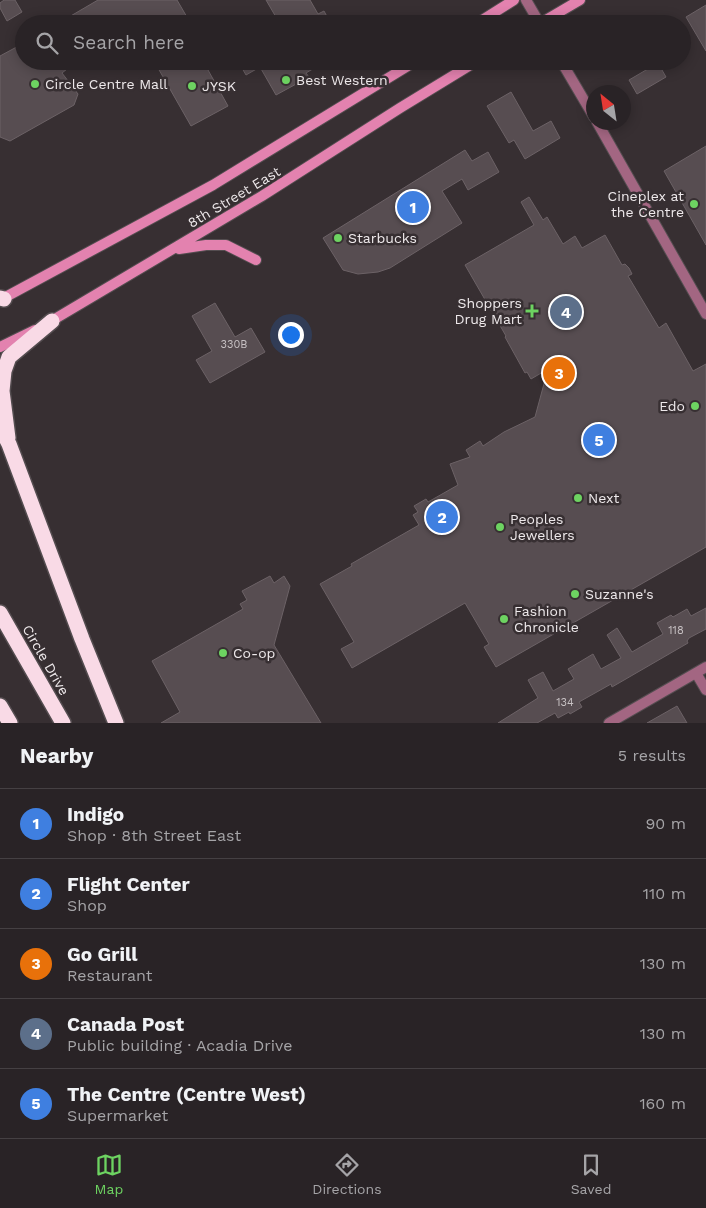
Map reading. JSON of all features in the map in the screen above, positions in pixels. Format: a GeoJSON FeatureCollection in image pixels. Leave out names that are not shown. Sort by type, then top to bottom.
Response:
{"type":"FeatureCollection","features":[{"type":"Feature","properties":{"kind":"highway"},"geometry":{"type":"LineString","coordinates":[[9,444],[2,398],[4,372],[10,357],[52,321]]}},
{"type":"Feature","properties":{"kind":"highway"},"geometry":{"type":"LineString","coordinates":[[0,427],[9,444],[85,647],[116,723]]}},
{"type":"Feature","properties":{"kind":"highway","name":"Circle Drive"},"geometry":{"type":"LineString","coordinates":[[0,613],[63,723]]}},
{"type":"Feature","properties":{"kind":"highway"},"geometry":{"type":"LineString","coordinates":[[0,706],[10,723]]}},
{"type":"Feature","properties":{"kind":"main road"},"geometry":{"type":"LineString","coordinates":[[490,15],[514,0]]}},
{"type":"Feature","properties":{"kind":"main road"},"geometry":{"type":"LineString","coordinates":[[555,15],[580,0]]}},
{"type":"Feature","properties":{"kind":"main road","name":"8th Street East"},"geometry":{"type":"LineString","coordinates":[[1,299],[212,185],[401,70]]}},
{"type":"Feature","properties":{"kind":"main road","name":"8th Street East"},"geometry":{"type":"LineString","coordinates":[[0,347],[52,321],[173,250],[276,188],[462,70]]}},
{"type":"Feature","properties":{"kind":"main road"},"geometry":{"type":"LineString","coordinates":[[173,250],[206,245],[226,245],[256,260]]}},
{"type":"Feature","properties":{"kind":"street"},"geometry":{"type":"LineString","coordinates":[[526,0],[535,15]]}},
{"type":"Feature","properties":{"kind":"street"},"geometry":{"type":"LineString","coordinates":[[566,70],[586,103]]}},
{"type":"Feature","properties":{"kind":"street"},"geometry":{"type":"LineString","coordinates":[[602,130],[706,314]]}},
{"type":"Feature","properties":{"kind":"street"},"geometry":{"type":"LineString","coordinates":[[609,723],[706,667]]}},
{"type":"Feature","properties":{"kind":"street"},"geometry":{"type":"LineString","coordinates":[[696,673],[706,690]]}},
{"type":"Feature","properties":{"kind":"building"},"geometry":{"type":"Polygon","coordinates":[[[4,0],[15,0],[22,12],[7,21],[0,8],[0,3],[4,0]]]}},
{"type":"Feature","properties":{"kind":"building"},"geometry":{"type":"Polygon","coordinates":[[[98,0],[177,0],[186,15],[72,15],[98,0]]]}},
{"type":"Feature","properties":{"kind":"building"},"geometry":{"type":"Polygon","coordinates":[[[266,0],[310,0],[318,14],[324,11],[326,15],[275,15],[266,0]]]}},
{"type":"Feature","properties":{"kind":"building"},"geometry":{"type":"Polygon","coordinates":[[[706,5],[706,51],[691,26],[691,15],[689,15],[706,5]]]}},
{"type":"Feature","properties":{"kind":"building","name":"Circle Centre Mall"},"geometry":{"type":"Polygon","coordinates":[[[15,48],[15,70],[66,70],[62,73],[78,94],[74,105],[10,141],[0,137],[0,56],[15,48]]]}},
{"type":"Feature","properties":{"kind":"building","name":"JYSK"},"geometry":{"type":"Polygon","coordinates":[[[159,70],[208,70],[228,106],[191,126],[159,70]]]}},
{"type":"Feature","properties":{"kind":"building"},"geometry":{"type":"Polygon","coordinates":[[[243,70],[255,70],[246,75],[243,70]]]}},
{"type":"Feature","properties":{"kind":"building"},"geometry":{"type":"Polygon","coordinates":[[[262,70],[311,70],[306,73],[309,77],[276,95],[262,70]]]}},
{"type":"Feature","properties":{"kind":"building"},"geometry":{"type":"Polygon","coordinates":[[[646,70],[662,70],[666,77],[637,94],[629,80],[646,70]]]}},
{"type":"Feature","properties":{"kind":"building"},"geometry":{"type":"Polygon","coordinates":[[[511,92],[533,131],[551,121],[560,138],[525,159],[514,140],[509,143],[487,106],[511,92]]]}},
{"type":"Feature","properties":{"kind":"building","name":"Cineplex at the Centre"},"geometry":{"type":"Polygon","coordinates":[[[706,146],[706,245],[664,171],[706,146]]]}},
{"type":"Feature","properties":{"kind":"building"},"geometry":{"type":"Polygon","coordinates":[[[465,150],[472,161],[488,152],[499,172],[468,190],[462,179],[442,191],[462,223],[390,268],[378,272],[358,274],[343,270],[323,238],[465,150]]]}},
{"type":"Feature","properties":{"kind":"building"},"geometry":{"type":"Polygon","coordinates":[[[529,197],[543,220],[547,217],[563,244],[575,236],[582,248],[605,235],[622,265],[625,264],[629,268],[632,274],[628,276],[659,328],[666,323],[693,371],[706,364],[706,547],[496,667],[484,647],[489,644],[465,603],[352,668],[341,649],[354,642],[320,584],[419,525],[413,515],[418,512],[414,506],[426,499],[428,502],[458,485],[450,464],[470,457],[466,450],[480,441],[483,446],[504,432],[535,417],[548,369],[531,379],[527,372],[525,373],[465,265],[534,225],[521,202],[529,197]]]}},
{"type":"Feature","properties":{"kind":"building"},"geometry":{"type":"Polygon","coordinates":[[[215,303],[235,337],[251,328],[265,352],[210,383],[196,360],[212,351],[192,316],[215,303]]]}},
{"type":"Feature","properties":{"kind":"building","name":"Co-op"},"geometry":{"type":"Polygon","coordinates":[[[270,576],[274,583],[284,576],[290,586],[274,645],[321,723],[161,723],[180,712],[152,661],[243,609],[240,604],[247,600],[242,591],[270,576]]]}},
{"type":"Feature","properties":{"kind":"building"},"geometry":{"type":"Polygon","coordinates":[[[706,608],[706,629],[689,638],[688,643],[612,687],[611,684],[579,702],[582,707],[570,714],[569,712],[558,718],[555,713],[537,723],[498,723],[538,698],[528,680],[543,672],[553,691],[574,679],[568,669],[593,654],[601,669],[621,658],[607,635],[617,628],[632,652],[663,634],[657,623],[687,609],[691,616],[706,608]]]}},
{"type":"Feature","properties":{"kind":"building"},"geometry":{"type":"Polygon","coordinates":[[[677,706],[687,723],[647,723],[677,706]]]}},
{"type":"Feature","properties":{"kind":"place","name":"Best Western"},"geometry":{"type":"Point","coordinates":[286,80]}},
{"type":"Feature","properties":{"kind":"place","name":"Circle Centre Mall"},"geometry":{"type":"Point","coordinates":[35,84]}},
{"type":"Feature","properties":{"kind":"place","name":"JYSK"},"geometry":{"type":"Point","coordinates":[192,86]}},
{"type":"Feature","properties":{"kind":"place","name":"Cineplex at the Centre"},"geometry":{"type":"Point","coordinates":[694,204]}},
{"type":"Feature","properties":{"kind":"place","name":"Indigo"},"geometry":{"type":"Point","coordinates":[413,207]}},
{"type":"Feature","properties":{"kind":"place","name":"Starbucks"},"geometry":{"type":"Point","coordinates":[338,238]}},
{"type":"Feature","properties":{"kind":"place","name":"Shoppers Drug Mart"},"geometry":{"type":"Point","coordinates":[532,311]}},
{"type":"Feature","properties":{"kind":"place","name":"Canada Post"},"geometry":{"type":"Point","coordinates":[566,312]}},
{"type":"Feature","properties":{"kind":"place","name":"Go Grill"},"geometry":{"type":"Point","coordinates":[559,373]}},
{"type":"Feature","properties":{"kind":"place","name":"Edo"},"geometry":{"type":"Point","coordinates":[695,406]}},
{"type":"Feature","properties":{"kind":"place","name":"The Centre (Centre West)"},"geometry":{"type":"Point","coordinates":[599,440]}},
{"type":"Feature","properties":{"kind":"place","name":"Next"},"geometry":{"type":"Point","coordinates":[578,498]}},
{"type":"Feature","properties":{"kind":"place","name":"Flight Center"},"geometry":{"type":"Point","coordinates":[442,517]}},
{"type":"Feature","properties":{"kind":"place","name":"Peoples Jewellers"},"geometry":{"type":"Point","coordinates":[500,527]}},
{"type":"Feature","properties":{"kind":"place","name":"Suzanne's"},"geometry":{"type":"Point","coordinates":[575,594]}},
{"type":"Feature","properties":{"kind":"place","name":"Fashion Chronicle"},"geometry":{"type":"Point","coordinates":[504,619]}},
{"type":"Feature","properties":{"kind":"place","name":"Co-op"},"geometry":{"type":"Point","coordinates":[223,653]}}]}
